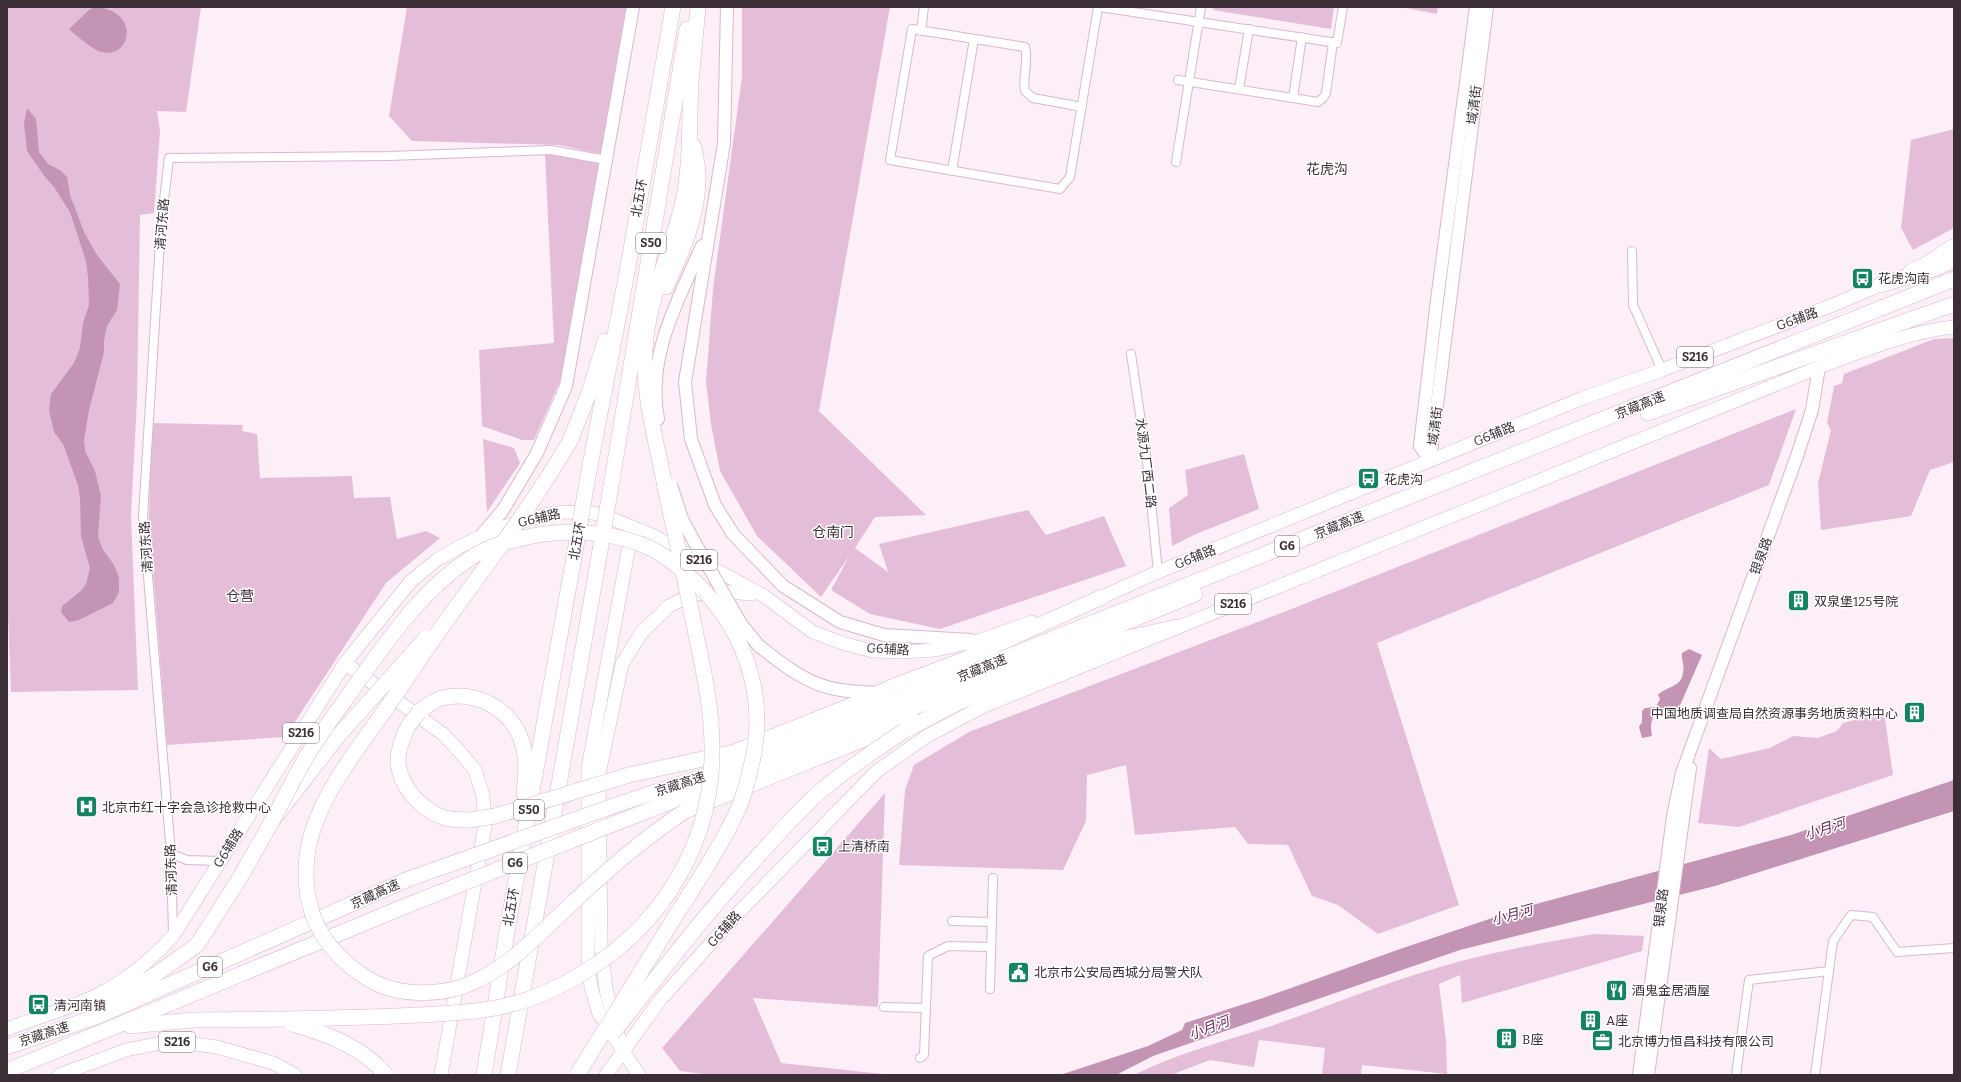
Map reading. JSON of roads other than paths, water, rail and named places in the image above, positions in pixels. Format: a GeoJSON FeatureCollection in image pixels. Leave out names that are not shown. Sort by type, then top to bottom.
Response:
{"type":"FeatureCollection","features":[{"type":"Feature","properties":{"kind":"highway","name":"北五环"},"geometry":{"type":"LineString","coordinates":[[484,1075],[508,926],[588,476],[628,267],[673,7]]}},
{"type":"Feature","properties":{"kind":"highway","name":"北五环"},"geometry":{"type":"LineString","coordinates":[[508,1075],[600,551],[691,7]]}},
{"type":"Feature","properties":{"kind":"highway"},"geometry":{"type":"LineString","coordinates":[[115,1027],[192,1020],[275,1020],[437,1014],[485,1010],[529,999],[598,964],[627,942],[655,912],[679,877],[697,842],[709,796],[712,746],[701,658],[668,486],[650,408],[645,369],[657,308],[689,233],[698,200],[698,173],[690,128],[691,83],[698,7]]}},
{"type":"Feature","properties":{"kind":"highway"},"geometry":{"type":"LineString","coordinates":[[1880,285],[1936,268],[1954,260]]}},
{"type":"Feature","properties":{"kind":"highway"},"geometry":{"type":"LineString","coordinates":[[628,267],[589,393],[570,441],[540,493],[459,602],[338,778],[316,820],[308,854],[306,886],[313,919],[329,946],[348,966],[373,982],[421,993],[445,990],[472,983],[501,967],[528,946],[622,857],[653,832],[685,811],[1118,640],[1177,627]]}},
{"type":"Feature","properties":{"kind":"highway","name":"京藏高速"},"geometry":{"type":"LineString","coordinates":[[9,1046],[96,1017],[406,880],[756,757],[1954,279]]}},
{"type":"Feature","properties":{"kind":"highway","name":"京藏高速"},"geometry":{"type":"LineString","coordinates":[[12,1069],[408,905],[969,686],[1608,427],[1954,304]]}},
{"type":"Feature","properties":{"kind":"highway"},"geometry":{"type":"LineString","coordinates":[[96,1017],[112,1001],[155,975],[197,945],[241,876],[309,752],[394,632],[427,595],[448,575],[471,557],[502,543],[560,532],[591,533],[622,539],[650,548],[677,565],[699,585],[718,607],[737,635],[748,662],[754,690],[757,719],[753,756],[741,804],[719,847],[578,1075]]}},
{"type":"Feature","properties":{"kind":"highway"},"geometry":{"type":"LineString","coordinates":[[508,926],[524,791],[525,761],[523,743],[516,728],[507,716],[480,699],[467,696],[441,698],[429,704],[419,712],[408,725],[399,749],[398,761],[400,775],[415,799],[439,815],[446,818],[470,820],[495,816],[629,775],[735,752],[958,662],[1102,597]]}},
{"type":"Feature","properties":{"kind":"highway"},"geometry":{"type":"LineString","coordinates":[[272,821],[338,736],[459,602]]}},
{"type":"Feature","properties":{"kind":"highway"},"geometry":{"type":"LineString","coordinates":[[578,1075],[696,928],[789,821],[822,790],[859,760],[904,731],[957,703]]}},
{"type":"Feature","properties":{"kind":"highway"},"geometry":{"type":"LineString","coordinates":[[275,1020],[313,1030],[346,1043],[379,1066],[386,1075]]}},
{"type":"Feature","properties":{"kind":"main road","name":"G6辅路"},"geometry":{"type":"LineString","coordinates":[[8,1028],[99,994],[144,964],[173,936],[345,663],[411,580],[438,559],[481,536],[544,514],[563,512],[594,513],[652,535],[764,596],[813,632],[845,644],[873,650],[936,650],[981,640],[1102,597],[1158,572],[1583,398],[1834,305],[1925,264],[1954,245]]}},
{"type":"Feature","properties":{"kind":"main road","name":"G6辅路"},"geometry":{"type":"LineString","coordinates":[[606,1075],[660,1000],[739,912],[878,771],[927,736],[984,706],[1819,367],[1889,341],[1933,329],[1954,327]]}},
{"type":"Feature","properties":{"kind":"main road"},"geometry":{"type":"LineString","coordinates":[[633,527],[588,768],[588,962],[591,987],[599,1014],[638,1075]]}},
{"type":"Feature","properties":{"kind":"main road"},"geometry":{"type":"LineString","coordinates":[[623,1053],[606,990],[601,944],[599,774],[622,664],[642,632],[669,606],[692,595],[716,591],[739,591],[764,596]]}},
{"type":"Feature","properties":{"kind":"main road"},"geometry":{"type":"LineString","coordinates":[[345,663],[443,734],[475,770],[483,796],[485,826],[441,1075]]}},
{"type":"Feature","properties":{"kind":"main road","name":"S216"},"geometry":{"type":"LineString","coordinates":[[59,1075],[126,1050],[171,1041],[217,1047],[274,1063],[295,1075]]}},
{"type":"Feature","properties":{"kind":"street"},"geometry":{"type":"LineString","coordinates":[[481,536],[504,510],[533,459],[566,386],[633,7]]}},
{"type":"Feature","properties":{"kind":"street"},"geometry":{"type":"LineString","coordinates":[[727,7],[724,143],[685,382],[691,439],[715,505],[733,534],[783,586],[840,622],[884,635],[981,640]]}},
{"type":"Feature","properties":{"kind":"street"},"geometry":{"type":"LineString","coordinates":[[921,31],[924,7]]}},
{"type":"Feature","properties":{"kind":"street"},"geometry":{"type":"LineString","coordinates":[[1082,107],[1033,98],[1025,91],[1023,83],[1027,54],[1025,47],[912,29],[890,160],[1060,188],[1070,177],[1082,107],[1099,7],[1337,43],[1343,7]]}},
{"type":"Feature","properties":{"kind":"street"},"geometry":{"type":"LineString","coordinates":[[1176,162],[1201,7]]}},
{"type":"Feature","properties":{"kind":"street","name":"域清街"},"geometry":{"type":"LineString","coordinates":[[1430,460],[1420,446],[1437,300],[1476,7]]}},
{"type":"Feature","properties":{"kind":"street","name":"域清街"},"geometry":{"type":"LineString","coordinates":[[1430,460],[1487,7]]}},
{"type":"Feature","properties":{"kind":"street"},"geometry":{"type":"LineString","coordinates":[[1239,89],[1249,29]]}},
{"type":"Feature","properties":{"kind":"street"},"geometry":{"type":"LineString","coordinates":[[1293,98],[1302,38]]}},
{"type":"Feature","properties":{"kind":"street"},"geometry":{"type":"LineString","coordinates":[[952,171],[974,39]]}},
{"type":"Feature","properties":{"kind":"street"},"geometry":{"type":"LineString","coordinates":[[1178,80],[1318,102],[1324,98],[1326,93],[1333,42]]}},
{"type":"Feature","properties":{"kind":"street","name":"清河东路"},"geometry":{"type":"LineString","coordinates":[[173,936],[171,854],[144,516],[160,225],[169,158],[390,156],[551,150],[606,160]]}},
{"type":"Feature","properties":{"kind":"street"},"geometry":{"type":"LineString","coordinates":[[709,231],[670,318],[661,347],[656,378],[656,408],[668,486],[682,519],[695,543],[742,624],[759,646],[784,666],[811,681],[840,690],[879,693]]}},
{"type":"Feature","properties":{"kind":"street"},"geometry":{"type":"LineString","coordinates":[[1632,251],[1633,305],[1662,370]]}},
{"type":"Feature","properties":{"kind":"street","name":"水源九厂西二路"},"geometry":{"type":"LineString","coordinates":[[1131,354],[1147,461],[1158,572]]}},
{"type":"Feature","properties":{"kind":"street","name":"银泉路"},"geometry":{"type":"LineString","coordinates":[[1648,1075],[1675,840],[1693,743],[1797,456],[1812,410],[1819,367]]}},
{"type":"Feature","properties":{"kind":"street"},"geometry":{"type":"LineString","coordinates":[[171,854],[187,860],[220,861]]}},
{"type":"Feature","properties":{"kind":"street"},"geometry":{"type":"LineString","coordinates":[[990,989],[993,878]]}},
{"type":"Feature","properties":{"kind":"street"},"geometry":{"type":"LineString","coordinates":[[1815,1075],[1833,941],[1852,916],[1873,917],[1897,952],[1954,948]]}},
{"type":"Feature","properties":{"kind":"street"},"geometry":{"type":"LineString","coordinates":[[952,921],[992,922]]}},
{"type":"Feature","properties":{"kind":"street","name":"银泉路"},"geometry":{"type":"LineString","coordinates":[[1639,1075],[1665,921]]}},
{"type":"Feature","properties":{"kind":"street"},"geometry":{"type":"LineString","coordinates":[[920,1058],[924,1055],[928,956],[948,946],[992,947]]}},
{"type":"Feature","properties":{"kind":"street"},"geometry":{"type":"LineString","coordinates":[[1736,1075],[1749,980],[1829,972]]}},
{"type":"Feature","properties":{"kind":"street"},"geometry":{"type":"LineString","coordinates":[[884,1007],[925,1008]]}},
{"type":"Feature","properties":{"kind":"water"},"geometry":{"type":"Polygon","coordinates":[[[97,7],[111,11],[120,17],[125,25],[127,34],[125,42],[120,49],[111,52],[98,51],[69,29],[90,9],[97,7]]]}},
{"type":"Feature","properties":{"kind":"water"},"geometry":{"type":"Polygon","coordinates":[[[27,108],[36,119],[39,152],[48,164],[60,170],[67,177],[70,195],[84,232],[97,255],[120,284],[117,310],[107,326],[104,341],[104,352],[89,410],[84,440],[85,451],[95,471],[101,496],[98,536],[102,548],[114,565],[119,578],[119,592],[113,603],[79,620],[69,622],[61,612],[62,606],[81,591],[86,584],[90,568],[81,536],[80,498],[78,485],[63,444],[54,432],[49,410],[51,394],[74,363],[80,348],[83,323],[89,305],[88,277],[86,261],[70,212],[54,187],[45,177],[27,151],[24,123],[27,108]]]}},
{"type":"Feature","properties":{"kind":"water"},"geometry":{"type":"Polygon","coordinates":[[[1689,649],[1702,655],[1678,710],[1656,715],[1652,722],[1652,736],[1642,738],[1639,727],[1642,722],[1642,711],[1645,708],[1656,707],[1660,699],[1658,695],[1679,682],[1682,678],[1683,670],[1682,653],[1689,649]]]}},
{"type":"Feature","properties":{"kind":"water","name":"小月河"},"geometry":{"type":"Polygon","coordinates":[[[1954,780],[1954,811],[1715,886],[1460,950],[1153,1056],[1116,1075],[1060,1075],[1148,1046],[1182,1030],[1185,1023],[1263,998],[1400,949],[1525,907],[1791,835],[1954,780]]]}},
{"type":"Feature","properties":{"kind":"place","name":"花虎沟南"},"geometry":{"type":"Point","coordinates":[1863,278]}},
{"type":"Feature","properties":{"kind":"place","name":"花虎沟"},"geometry":{"type":"Point","coordinates":[1369,479]}},
{"type":"Feature","properties":{"kind":"place","name":"双泉堡125号院"},"geometry":{"type":"Point","coordinates":[1798,601]}},
{"type":"Feature","properties":{"kind":"place","name":"中国地质调查局自然资源事务地质资料中心"},"geometry":{"type":"Point","coordinates":[1914,713]}},
{"type":"Feature","properties":{"kind":"place","name":"北京市红十字会急诊抢救中心"},"geometry":{"type":"Point","coordinates":[87,807]}},
{"type":"Feature","properties":{"kind":"place","name":"上清桥南"},"geometry":{"type":"Point","coordinates":[823,846]}},
{"type":"Feature","properties":{"kind":"place","name":"北京市公安局西城分局警犬队"},"geometry":{"type":"Point","coordinates":[1018,972]}},
{"type":"Feature","properties":{"kind":"place","name":"酒鬼金居酒屋"},"geometry":{"type":"Point","coordinates":[1616,990]}},
{"type":"Feature","properties":{"kind":"place","name":"清河南镇"},"geometry":{"type":"Point","coordinates":[39,1005]}},
{"type":"Feature","properties":{"kind":"place","name":"A座"},"geometry":{"type":"Point","coordinates":[1591,1020]}},
{"type":"Feature","properties":{"kind":"place","name":"B座"},"geometry":{"type":"Point","coordinates":[1506,1039]}},
{"type":"Feature","properties":{"kind":"place","name":"北京博力恒昌科技有限公司"},"geometry":{"type":"Point","coordinates":[1603,1041]}},
{"type":"Feature","properties":{"kind":"district","name":"花虎沟"},"geometry":{"type":"Point","coordinates":[1327,169]}},
{"type":"Feature","properties":{"kind":"district","name":"仓南门"},"geometry":{"type":"Point","coordinates":[833,532]}},
{"type":"Feature","properties":{"kind":"district","name":"仓营"},"geometry":{"type":"Point","coordinates":[240,596]}}]}
